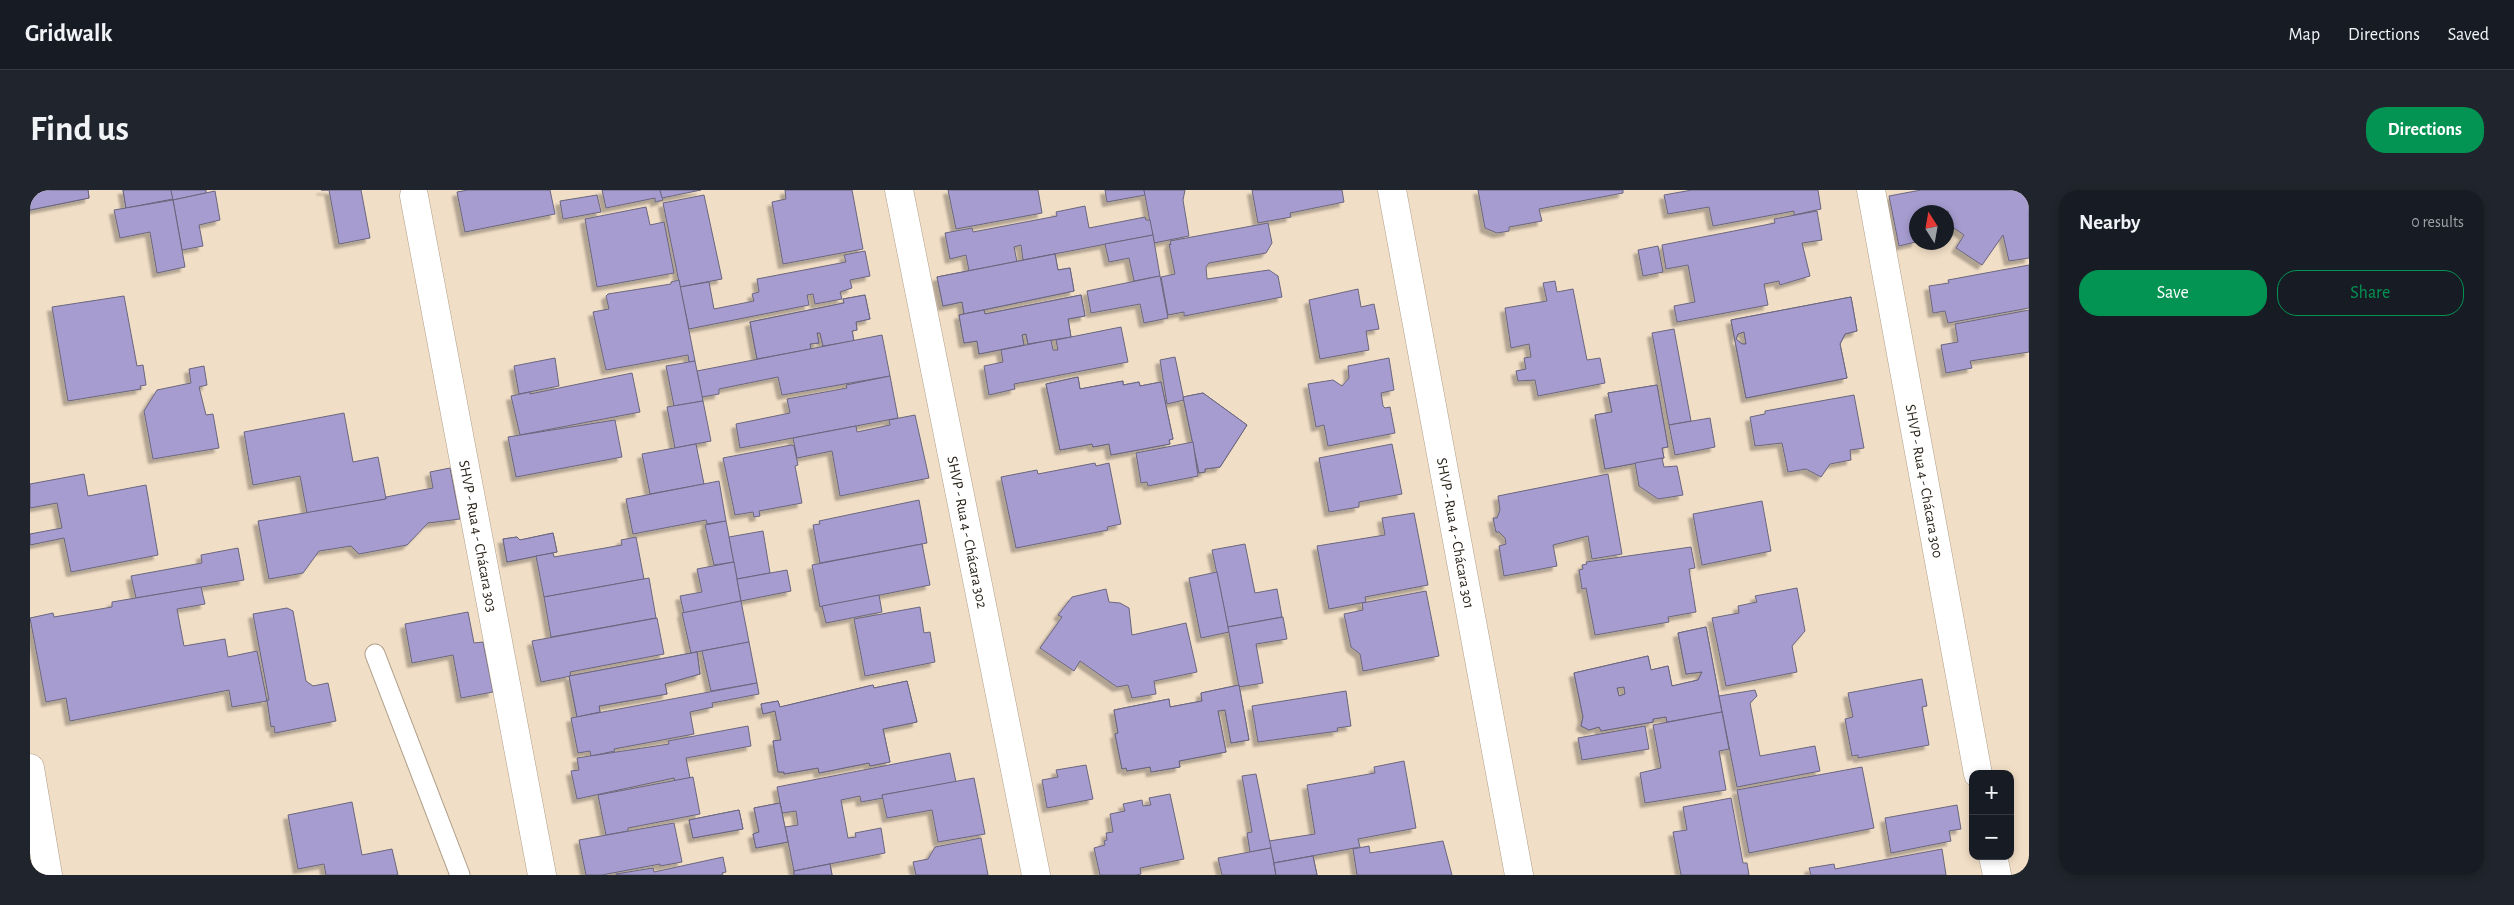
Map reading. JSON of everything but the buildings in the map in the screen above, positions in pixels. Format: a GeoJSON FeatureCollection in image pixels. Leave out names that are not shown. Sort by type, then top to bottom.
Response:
{"type":"FeatureCollection","features":[{"type":"Feature","properties":{"kind":"street","name":"SHVP - Rua 4 - Chácara 302"},"geometry":{"type":"LineString","coordinates":[[899,190],[1036,875]]}},
{"type":"Feature","properties":{"kind":"street","name":"SHVP - Rua 4 - Chácara 301"},"geometry":{"type":"LineString","coordinates":[[1392,190],[1519,875]]}},
{"type":"Feature","properties":{"kind":"street","name":"SHVP - Rua 4 - Chácara 300"},"geometry":{"type":"LineString","coordinates":[[1871,190],[1977,770]]}},
{"type":"Feature","properties":{"kind":"street","name":"SHVP - Rua 4 - Chácara 303"},"geometry":{"type":"LineString","coordinates":[[414,196],[542,875]]}},
{"type":"Feature","properties":{"kind":"street"},"geometry":{"type":"LineString","coordinates":[[30,768],[48,875]]}},
{"type":"Feature","properties":{"kind":"street"},"geometry":{"type":"LineString","coordinates":[[1994,860],[1997,875]]}},
{"type":"Feature","properties":{"kind":"lane"},"geometry":{"type":"LineString","coordinates":[[375,654],[460,875]]}}]}
